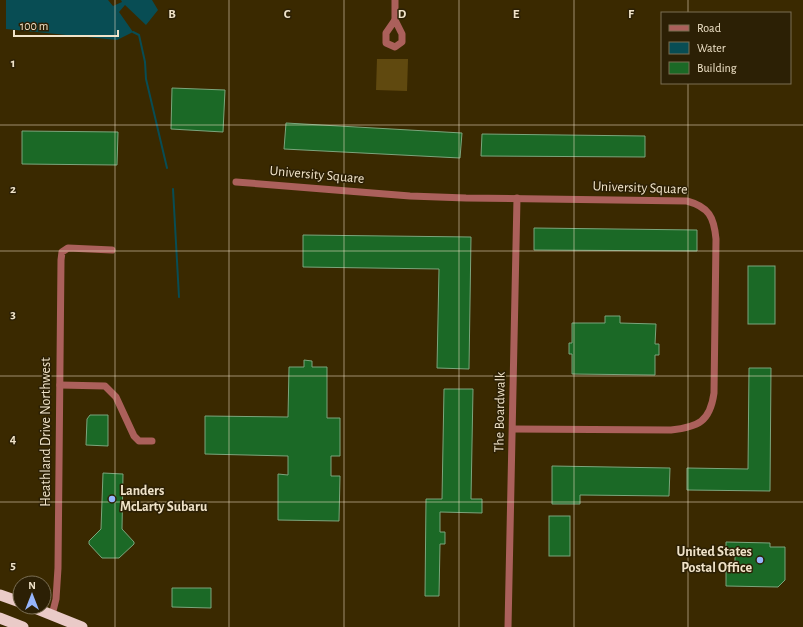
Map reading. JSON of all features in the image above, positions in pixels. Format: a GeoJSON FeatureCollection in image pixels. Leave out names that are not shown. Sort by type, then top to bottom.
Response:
{"type":"FeatureCollection","features":[{"type":"Feature","properties":{"kind":"highway"},"geometry":{"type":"LineString","coordinates":[[0,595],[12,599]]}},
{"type":"Feature","properties":{"kind":"highway"},"geometry":{"type":"LineString","coordinates":[[52,615],[82,627]]}},
{"type":"Feature","properties":{"kind":"highway"},"geometry":{"type":"LineString","coordinates":[[0,618],[23,627]]}},
{"type":"Feature","properties":{"kind":"street"},"geometry":{"type":"LineString","coordinates":[[395,0],[395,20]]}},
{"type":"Feature","properties":{"kind":"street","name":"University Square"},"geometry":{"type":"LineString","coordinates":[[236,182],[410,196],[687,201],[698,204],[706,209],[715,226],[716,239],[715,355],[712,405],[705,418],[690,428],[671,430],[513,428]]}},
{"type":"Feature","properties":{"kind":"street","name":"The Boardwalk"},"geometry":{"type":"LineString","coordinates":[[508,627],[517,198]]}},
{"type":"Feature","properties":{"kind":"street","name":"Heathland Drive Northwest"},"geometry":{"type":"LineString","coordinates":[[52,615],[56,599],[58,568],[62,252],[68,248],[112,250]]}},
{"type":"Feature","properties":{"kind":"street"},"geometry":{"type":"LineString","coordinates":[[60,385],[105,386],[116,397],[134,436],[139,441],[152,441]]}},
{"type":"Feature","properties":{"kind":"shaded area"},"geometry":{"type":"Polygon","coordinates":[[[377,59],[408,59],[407,91],[376,90],[377,59]]]}},
{"type":"Feature","properties":{"kind":"water"},"geometry":{"type":"Polygon","coordinates":[[[6,0],[108,0],[113,6],[122,2],[121,0],[152,0],[158,10],[146,25],[125,5],[119,12],[133,32],[117,40],[6,29],[6,0]]]}},
{"type":"Feature","properties":{"kind":"building"},"geometry":{"type":"Polygon","coordinates":[[[172,88],[225,90],[223,132],[171,129],[172,88]]]}},
{"type":"Feature","properties":{"kind":"building"},"geometry":{"type":"Polygon","coordinates":[[[286,123],[462,133],[460,158],[284,149],[286,123]]]}},
{"type":"Feature","properties":{"kind":"building"},"geometry":{"type":"Polygon","coordinates":[[[22,131],[118,132],[117,165],[22,164],[22,131]]]}},
{"type":"Feature","properties":{"kind":"building"},"geometry":{"type":"Polygon","coordinates":[[[482,134],[645,136],[645,157],[481,156],[482,134]]]}},
{"type":"Feature","properties":{"kind":"building"},"geometry":{"type":"Polygon","coordinates":[[[534,228],[697,230],[697,251],[534,250],[534,228]]]}},
{"type":"Feature","properties":{"kind":"building"},"geometry":{"type":"Polygon","coordinates":[[[303,235],[471,237],[469,369],[437,368],[439,269],[303,267],[303,235]]]}},
{"type":"Feature","properties":{"kind":"building"},"geometry":{"type":"Polygon","coordinates":[[[748,266],[775,266],[775,324],[748,324],[748,266]]]}},
{"type":"Feature","properties":{"kind":"building"},"geometry":{"type":"Polygon","coordinates":[[[605,316],[620,316],[620,323],[656,324],[655,344],[659,344],[659,355],[655,355],[655,375],[572,374],[572,354],[569,354],[569,343],[572,343],[572,323],[605,323],[605,316]]]}},
{"type":"Feature","properties":{"kind":"building"},"geometry":{"type":"Polygon","coordinates":[[[304,360],[312,361],[312,367],[327,367],[327,418],[340,418],[340,456],[331,456],[331,476],[340,476],[339,521],[278,520],[278,474],[288,475],[288,456],[205,454],[205,416],[288,417],[289,367],[304,367],[304,360]]]}},
{"type":"Feature","properties":{"kind":"building"},"geometry":{"type":"Polygon","coordinates":[[[749,368],[771,368],[770,491],[687,490],[687,468],[748,469],[749,368]]]}},
{"type":"Feature","properties":{"kind":"building"},"geometry":{"type":"Polygon","coordinates":[[[444,389],[473,389],[471,499],[482,499],[482,513],[440,512],[440,532],[445,532],[445,544],[440,544],[439,596],[425,596],[426,499],[442,499],[444,389]]]}},
{"type":"Feature","properties":{"kind":"building"},"geometry":{"type":"Polygon","coordinates":[[[90,415],[108,415],[108,446],[86,445],[87,419],[90,415]]]}},
{"type":"Feature","properties":{"kind":"building"},"geometry":{"type":"Polygon","coordinates":[[[552,466],[670,468],[669,496],[580,495],[580,504],[552,504],[552,466]]]}},
{"type":"Feature","properties":{"kind":"building","name":"Landers McLarty Subaru"},"geometry":{"type":"Polygon","coordinates":[[[103,473],[123,474],[122,529],[134,542],[134,544],[119,558],[102,558],[89,544],[89,541],[101,529],[103,473]]]}},
{"type":"Feature","properties":{"kind":"building"},"geometry":{"type":"Polygon","coordinates":[[[549,516],[570,516],[570,556],[549,556],[549,516]]]}},
{"type":"Feature","properties":{"kind":"building","name":"United States Postal Office"},"geometry":{"type":"Polygon","coordinates":[[[726,542],[770,543],[770,547],[785,547],[785,580],[778,587],[726,586],[726,570],[735,570],[735,549],[726,549],[726,542]]]}},
{"type":"Feature","properties":{"kind":"building"},"geometry":{"type":"Polygon","coordinates":[[[172,588],[211,588],[211,608],[172,607],[172,588]]]}},
{"type":"Feature","properties":{"kind":"waterway"},"geometry":{"type":"LineString","coordinates":[[133,32],[139,35],[145,62],[146,79],[167,168]]}},
{"type":"Feature","properties":{"kind":"waterway"},"geometry":{"type":"LineString","coordinates":[[173,189],[179,297]]}},
{"type":"Feature","properties":{"kind":"place","name":"Landers McLarty Subaru"},"geometry":{"type":"Point","coordinates":[112,499]}},
{"type":"Feature","properties":{"kind":"place","name":"United States Postal Office"},"geometry":{"type":"Point","coordinates":[760,560]}}]}
